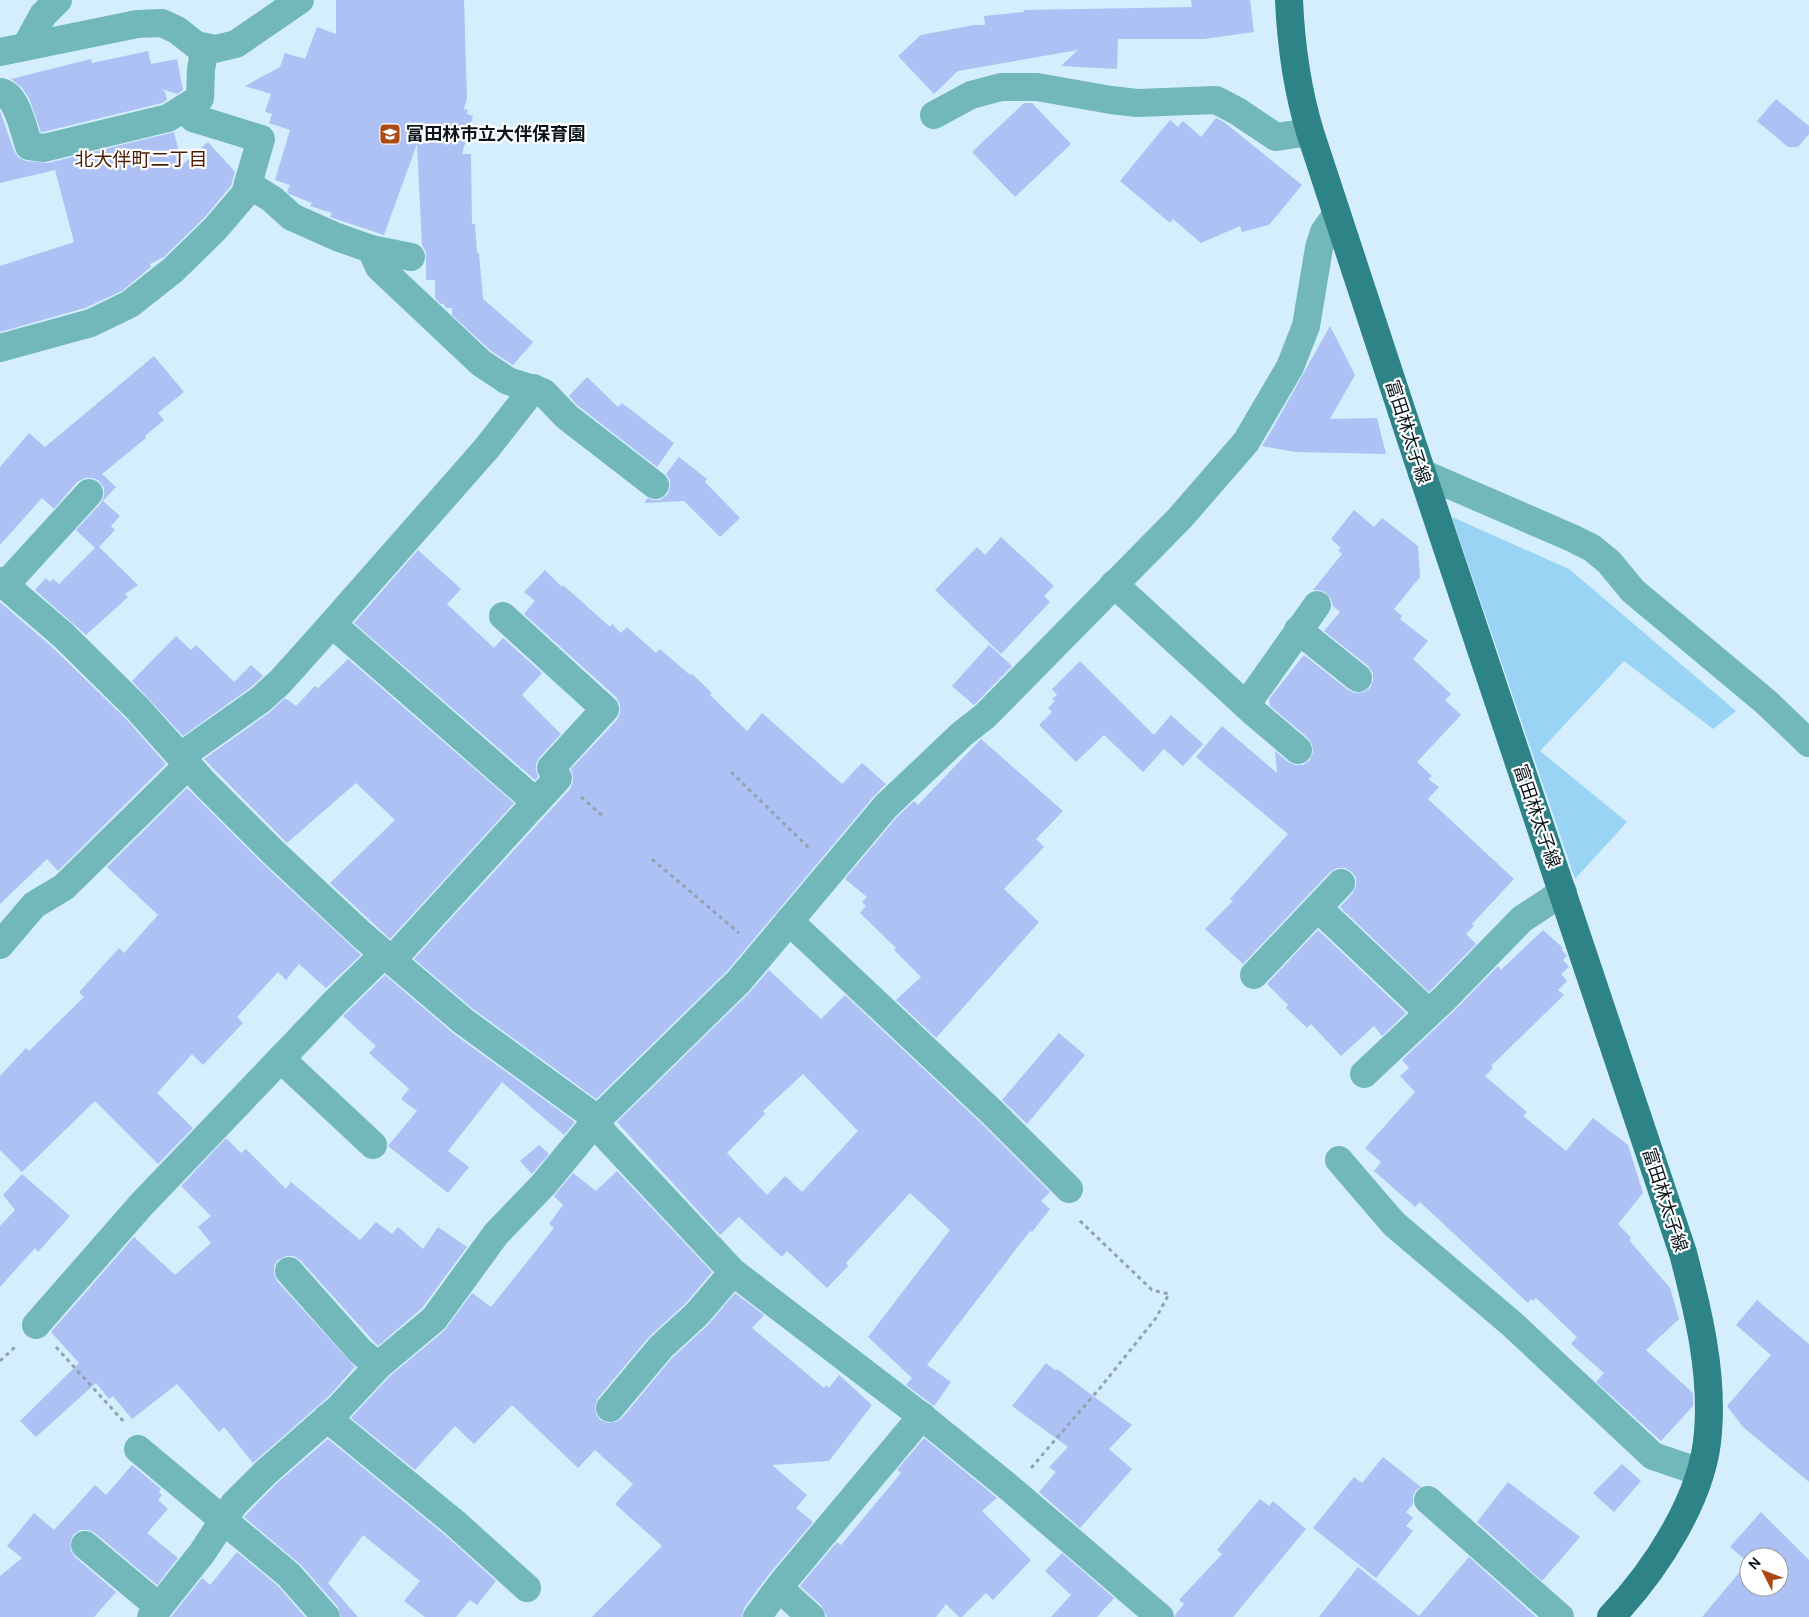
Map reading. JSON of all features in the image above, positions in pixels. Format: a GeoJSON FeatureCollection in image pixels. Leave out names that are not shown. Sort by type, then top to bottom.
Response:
{"type":"FeatureCollection","features":[{"type":"Feature","properties":{"kind":"main road","name":"富田林太子線"},"geometry":{"type":"LineString","coordinates":[[1289,0],[1295,70],[1302,106],[1310,132],[1336,215],[1683,1253],[1694,1294],[1702,1335],[1709,1398],[1708,1434],[1700,1472],[1684,1512],[1658,1558],[1636,1590],[1611,1617]]}},
{"type":"Feature","properties":{"kind":"street"},"geometry":{"type":"LineString","coordinates":[[13,49],[58,0]]}},
{"type":"Feature","properties":{"kind":"street"},"geometry":{"type":"LineString","coordinates":[[13,49],[137,24],[162,23],[177,30],[196,45],[215,49],[236,44],[300,0]]}},
{"type":"Feature","properties":{"kind":"street"},"geometry":{"type":"LineString","coordinates":[[0,92],[4,93],[14,103],[29,146],[44,148],[168,118],[200,98],[201,69],[206,47]]}},
{"type":"Feature","properties":{"kind":"street"},"geometry":{"type":"LineString","coordinates":[[934,115],[971,95],[1001,87],[1036,87],[1111,100],[1137,102],[1216,100],[1237,111],[1276,137],[1310,132]]}},
{"type":"Feature","properties":{"kind":"street"},"geometry":{"type":"LineString","coordinates":[[0,348],[91,323],[130,304],[173,270],[216,229],[246,194],[261,139],[193,118],[184,108]]}},
{"type":"Feature","properties":{"kind":"street"},"geometry":{"type":"LineString","coordinates":[[248,184],[272,199],[292,217],[337,237],[371,249],[411,257]]}},
{"type":"Feature","properties":{"kind":"street"},"geometry":{"type":"LineString","coordinates":[[85,1545],[155,1612],[202,1553],[234,1504],[266,1472],[339,1408],[378,1366],[434,1319],[496,1234],[544,1184],[595,1122],[739,981],[886,806],[962,734],[985,716],[1180,518],[1246,442],[1290,368],[1306,326],[1318,248],[1324,232],[1336,215]]}},
{"type":"Feature","properties":{"kind":"street"},"geometry":{"type":"LineString","coordinates":[[371,249],[379,267],[481,363],[508,381],[543,392],[567,417],[655,485]]}},
{"type":"Feature","properties":{"kind":"street"},"geometry":{"type":"LineString","coordinates":[[0,945],[34,904],[64,887],[184,761],[280,682],[486,449],[534,388]]}},
{"type":"Feature","properties":{"kind":"street"},"geometry":{"type":"LineString","coordinates":[[1422,473],[1592,548],[1609,562],[1633,591],[1766,702],[1809,743]]}},
{"type":"Feature","properties":{"kind":"street"},"geometry":{"type":"LineString","coordinates":[[89,493],[2,583],[63,635],[137,708],[184,761],[272,851],[388,957],[463,1021],[589,1113],[604,1134],[733,1272],[922,1416],[1012,1490],[1160,1617]]}},
{"type":"Feature","properties":{"kind":"street"},"geometry":{"type":"LineString","coordinates":[[1114,584],[1298,750]]}},
{"type":"Feature","properties":{"kind":"street"},"geometry":{"type":"LineString","coordinates":[[1246,705],[1317,605]]}},
{"type":"Feature","properties":{"kind":"street"},"geometry":{"type":"LineString","coordinates":[[36,1325],[141,1205],[282,1060],[336,1000],[388,957],[536,802],[558,778],[551,768],[605,709],[502,616]]}},
{"type":"Feature","properties":{"kind":"street"},"geometry":{"type":"LineString","coordinates":[[332,624],[536,802]]}},
{"type":"Feature","properties":{"kind":"street"},"geometry":{"type":"LineString","coordinates":[[1298,630],[1358,678]]}},
{"type":"Feature","properties":{"kind":"street"},"geometry":{"type":"LineString","coordinates":[[1254,975],[1341,883]]}},
{"type":"Feature","properties":{"kind":"street"},"geometry":{"type":"LineString","coordinates":[[1364,1074],[1429,1013],[1522,919],[1563,892]]}},
{"type":"Feature","properties":{"kind":"street"},"geometry":{"type":"LineString","coordinates":[[1318,908],[1429,1013]]}},
{"type":"Feature","properties":{"kind":"street"},"geometry":{"type":"LineString","coordinates":[[789,921],[992,1112],[1072,1202]]}},
{"type":"Feature","properties":{"kind":"street"},"geometry":{"type":"LineString","coordinates":[[282,1060],[373,1145]]}},
{"type":"Feature","properties":{"kind":"street"},"geometry":{"type":"LineString","coordinates":[[1339,1160],[1394,1224],[1512,1324],[1653,1456],[1700,1472]]}},
{"type":"Feature","properties":{"kind":"street"},"geometry":{"type":"LineString","coordinates":[[289,1271],[360,1351],[378,1366]]}},
{"type":"Feature","properties":{"kind":"street"},"geometry":{"type":"LineString","coordinates":[[610,1408],[661,1347],[697,1314],[733,1272]]}},
{"type":"Feature","properties":{"kind":"street"},"geometry":{"type":"LineString","coordinates":[[757,1617],[922,1416]]}},
{"type":"Feature","properties":{"kind":"street"},"geometry":{"type":"LineString","coordinates":[[327,1418],[455,1523],[527,1588]]}},
{"type":"Feature","properties":{"kind":"street"},"geometry":{"type":"LineString","coordinates":[[138,1449],[289,1575],[326,1617]]}},
{"type":"Feature","properties":{"kind":"street"},"geometry":{"type":"LineString","coordinates":[[1428,1500],[1560,1617]]}},
{"type":"Feature","properties":{"kind":"street"},"geometry":{"type":"LineString","coordinates":[[779,1588],[811,1617]]}},
{"type":"Feature","properties":{"kind":"path"},"geometry":{"type":"LineString","coordinates":[[731,772],[831,870]]}},
{"type":"Feature","properties":{"kind":"path"},"geometry":{"type":"LineString","coordinates":[[652,858],[762,953]]}},
{"type":"Feature","properties":{"kind":"path"},"geometry":{"type":"LineString","coordinates":[[1012,1490],[1100,1388],[1156,1318],[1169,1294],[1152,1290],[1072,1202]]}},
{"type":"Feature","properties":{"kind":"path"},"geometry":{"type":"LineString","coordinates":[[36,1325],[135,1434],[138,1449]]}},
{"type":"Feature","properties":{"kind":"shaded area"},"geometry":{"type":"Polygon","coordinates":[[[1452,517],[1569,569],[1736,711],[1713,729],[1624,661],[1540,751],[1627,822],[1575,879],[1452,517]]]}},
{"type":"Feature","properties":{"kind":"building"},"geometry":{"type":"Polygon","coordinates":[[[336,0],[464,0],[467,98],[464,109],[468,110],[467,114],[473,116],[462,154],[471,154],[472,224],[475,224],[483,299],[533,342],[513,365],[491,351],[452,315],[452,308],[446,308],[444,304],[441,304],[435,298],[435,280],[426,280],[426,252],[422,245],[417,144],[384,235],[330,217],[332,213],[310,206],[312,203],[289,194],[287,192],[290,185],[275,180],[290,130],[269,123],[272,114],[265,112],[271,94],[245,86],[280,67],[285,53],[305,59],[317,27],[336,34],[336,0]]]}},
{"type":"Feature","properties":{"kind":"building"},"geometry":{"type":"Polygon","coordinates":[[[1191,0],[1250,0],[1254,32],[1204,39],[1118,39],[1117,69],[1061,66],[1078,50],[958,71],[934,94],[898,56],[921,35],[974,25],[985,25],[984,16],[1024,12],[1024,10],[1192,7],[1191,0]]]}},
{"type":"Feature","properties":{"kind":"building"},"geometry":{"type":"Polygon","coordinates":[[[148,51],[151,64],[177,59],[183,90],[177,94],[162,89],[167,100],[162,103],[43,132],[41,132],[29,98],[22,88],[11,79],[91,59],[92,63],[148,51]]]}},
{"type":"Feature","properties":{"kind":"building"},"geometry":{"type":"Polygon","coordinates":[[[1776,99],[1809,126],[1809,134],[1798,147],[1788,147],[1757,121],[1776,99]]]}},
{"type":"Feature","properties":{"kind":"building"},"geometry":{"type":"Polygon","coordinates":[[[1024,103],[1032,103],[1071,144],[1015,197],[972,152],[1024,103]]]}},
{"type":"Feature","properties":{"kind":"building"},"geometry":{"type":"Polygon","coordinates":[[[0,111],[14,151],[19,158],[26,161],[48,163],[174,132],[182,165],[208,142],[235,172],[231,186],[204,218],[164,257],[150,264],[151,267],[122,291],[85,308],[0,332],[0,266],[74,242],[55,170],[0,183],[0,111]]]}},
{"type":"Feature","properties":{"kind":"building"},"geometry":{"type":"Polygon","coordinates":[[[1216,118],[1224,122],[1302,185],[1269,225],[1242,232],[1240,226],[1201,243],[1173,219],[1170,223],[1120,181],[1170,120],[1178,127],[1183,121],[1201,137],[1216,118]]]}},
{"type":"Feature","properties":{"kind":"building"},"geometry":{"type":"Polygon","coordinates":[[[1330,326],[1355,375],[1330,419],[1377,418],[1386,454],[1295,452],[1262,446],[1330,326]]]}},
{"type":"Feature","properties":{"kind":"building"},"geometry":{"type":"Polygon","coordinates":[[[154,356],[184,392],[158,413],[164,420],[145,436],[146,438],[102,474],[116,487],[103,501],[120,516],[111,526],[115,530],[99,547],[138,585],[125,594],[128,597],[86,635],[35,590],[46,578],[50,582],[53,579],[59,584],[95,548],[76,530],[101,503],[104,496],[104,488],[99,481],[93,478],[85,478],[77,482],[54,509],[42,498],[0,545],[0,467],[29,433],[45,447],[154,356]]]}},
{"type":"Feature","properties":{"kind":"building"},"geometry":{"type":"Polygon","coordinates":[[[587,377],[618,407],[622,403],[674,443],[657,467],[577,405],[569,396],[587,377]]]}},
{"type":"Feature","properties":{"kind":"building"},"geometry":{"type":"Polygon","coordinates":[[[679,457],[707,479],[705,482],[740,518],[720,537],[684,501],[644,503],[648,498],[660,500],[668,494],[670,480],[666,474],[679,457]]]}},
{"type":"Feature","properties":{"kind":"building"},"geometry":{"type":"Polygon","coordinates":[[[1354,510],[1374,527],[1382,518],[1418,546],[1420,577],[1394,609],[1402,616],[1400,619],[1428,641],[1413,659],[1451,694],[1445,700],[1461,715],[1417,762],[1432,776],[1428,779],[1439,787],[1428,799],[1514,879],[1472,924],[1474,926],[1466,934],[1476,944],[1429,992],[1340,907],[1352,894],[1356,886],[1356,878],[1352,872],[1345,868],[1337,868],[1330,872],[1243,964],[1205,929],[1233,901],[1230,899],[1288,834],[1196,757],[1222,726],[1277,773],[1275,751],[1288,762],[1295,765],[1303,765],[1310,760],[1313,752],[1312,744],[1308,738],[1270,706],[1269,699],[1304,655],[1348,690],[1355,693],[1364,692],[1370,688],[1373,681],[1373,673],[1368,666],[1324,631],[1340,612],[1333,606],[1331,599],[1326,593],[1313,590],[1342,554],[1338,550],[1341,548],[1331,539],[1354,510]]]}},
{"type":"Feature","properties":{"kind":"building"},"geometry":{"type":"Polygon","coordinates":[[[1001,537],[1054,586],[1044,596],[1050,602],[1001,654],[935,590],[977,547],[985,555],[1001,537]]]}},
{"type":"Feature","properties":{"kind":"building"},"geometry":{"type":"Polygon","coordinates":[[[418,550],[461,589],[447,604],[494,648],[503,638],[542,673],[522,695],[561,734],[539,758],[536,764],[538,777],[535,780],[354,623],[418,550]]]}},
{"type":"Feature","properties":{"kind":"building"},"geometry":{"type":"Polygon","coordinates":[[[545,570],[562,587],[563,585],[610,627],[612,624],[621,633],[627,627],[656,653],[660,649],[690,675],[692,674],[712,693],[710,695],[747,731],[762,713],[842,784],[862,763],[886,784],[728,970],[596,1099],[473,1009],[414,959],[570,789],[573,782],[571,769],[617,720],[620,713],[620,705],[616,697],[524,614],[535,601],[524,592],[545,570]]]}},
{"type":"Feature","properties":{"kind":"building"},"geometry":{"type":"Polygon","coordinates":[[[0,602],[52,647],[126,719],[166,764],[58,871],[47,859],[0,904],[0,602]]]}},
{"type":"Feature","properties":{"kind":"building"},"geometry":{"type":"Polygon","coordinates":[[[176,636],[191,650],[196,645],[234,682],[251,665],[263,676],[250,688],[183,736],[132,681],[176,636]]]}},
{"type":"Feature","properties":{"kind":"building"},"geometry":{"type":"Polygon","coordinates":[[[989,645],[1012,666],[974,705],[952,686],[989,645]]]}},
{"type":"Feature","properties":{"kind":"building"},"geometry":{"type":"Polygon","coordinates":[[[348,659],[514,803],[390,939],[330,883],[395,820],[356,783],[287,843],[204,759],[269,713],[285,698],[296,706],[315,686],[318,688],[348,659]]]}},
{"type":"Feature","properties":{"kind":"building"},"geometry":{"type":"Polygon","coordinates":[[[1080,661],[1154,735],[1171,715],[1203,744],[1183,766],[1164,749],[1143,772],[1104,735],[1076,762],[1039,725],[1052,712],[1048,708],[1055,701],[1052,699],[1057,695],[1052,689],[1080,661]]]}},
{"type":"Feature","properties":{"kind":"building"},"geometry":{"type":"Polygon","coordinates":[[[981,739],[1063,811],[1036,839],[1044,847],[1004,889],[1039,922],[936,1038],[896,1000],[921,977],[894,950],[896,948],[860,913],[866,906],[862,902],[867,897],[845,879],[897,817],[914,801],[918,805],[981,739]]]}},
{"type":"Feature","properties":{"kind":"building"},"geometry":{"type":"Polygon","coordinates":[[[187,788],[261,862],[361,955],[326,988],[299,964],[286,980],[278,972],[237,1017],[243,1023],[203,1065],[192,1054],[157,1093],[193,1128],[158,1164],[95,1101],[22,1172],[0,1150],[0,1076],[26,1048],[29,1051],[84,997],[79,992],[119,948],[124,953],[158,915],[107,867],[187,788]]]}},
{"type":"Feature","properties":{"kind":"building"},"geometry":{"type":"Polygon","coordinates":[[[1318,930],[1406,1013],[1382,1036],[1374,1026],[1341,1056],[1311,1024],[1307,1028],[1286,1008],[1288,1005],[1267,984],[1318,930]]]}},
{"type":"Feature","properties":{"kind":"building"},"geometry":{"type":"Polygon","coordinates":[[[1543,930],[1563,948],[1561,949],[1567,956],[1563,960],[1569,967],[1561,974],[1567,981],[1558,990],[1564,995],[1491,1066],[1493,1068],[1485,1076],[1527,1112],[1523,1116],[1566,1151],[1593,1118],[1628,1145],[1643,1193],[1618,1224],[1631,1238],[1629,1240],[1670,1288],[1679,1319],[1646,1350],[1693,1393],[1693,1406],[1661,1441],[1596,1382],[1604,1373],[1571,1344],[1577,1337],[1536,1298],[1533,1301],[1531,1299],[1528,1303],[1420,1202],[1415,1207],[1374,1171],[1381,1162],[1365,1148],[1415,1092],[1400,1076],[1409,1068],[1402,1060],[1498,966],[1501,970],[1543,930]]]}},
{"type":"Feature","properties":{"kind":"building"},"geometry":{"type":"Polygon","coordinates":[[[769,970],[821,1019],[845,995],[981,1123],[1050,1192],[1041,1201],[1050,1209],[1032,1232],[1030,1231],[927,1365],[951,1382],[934,1406],[906,1385],[912,1378],[868,1337],[950,1230],[910,1193],[846,1263],[848,1266],[827,1288],[787,1251],[782,1257],[739,1217],[720,1235],[617,1122],[750,992],[769,970]],[[803,1074],[763,1111],[765,1114],[727,1153],[767,1195],[785,1176],[802,1192],[858,1131],[803,1074]]]}},
{"type":"Feature","properties":{"kind":"building"},"geometry":{"type":"Polygon","coordinates":[[[385,975],[454,1034],[575,1122],[564,1135],[502,1082],[448,1151],[469,1167],[448,1193],[388,1146],[417,1111],[401,1099],[409,1089],[369,1053],[376,1046],[343,1016],[385,975]]]}},
{"type":"Feature","properties":{"kind":"building"},"geometry":{"type":"Polygon","coordinates":[[[1059,1033],[1085,1055],[1027,1124],[1002,1100],[1059,1033]]]}},
{"type":"Feature","properties":{"kind":"building"},"geometry":{"type":"Polygon","coordinates":[[[226,1138],[241,1153],[246,1149],[286,1189],[291,1182],[360,1240],[376,1222],[392,1234],[398,1227],[423,1249],[438,1227],[467,1247],[422,1308],[378,1346],[301,1261],[294,1256],[286,1256],[278,1260],[274,1266],[274,1274],[277,1281],[355,1367],[328,1397],[253,1463],[224,1427],[219,1432],[177,1384],[132,1419],[113,1396],[109,1399],[96,1383],[36,1437],[20,1421],[79,1363],[51,1332],[134,1237],[175,1275],[211,1243],[198,1227],[211,1216],[181,1186],[226,1138]]]}},
{"type":"Feature","properties":{"kind":"building"},"geometry":{"type":"Polygon","coordinates":[[[539,1145],[549,1154],[532,1174],[520,1161],[539,1145]]]}},
{"type":"Feature","properties":{"kind":"building"},"geometry":{"type":"Polygon","coordinates":[[[617,1171],[712,1272],[686,1303],[649,1337],[598,1398],[595,1406],[596,1414],[600,1420],[608,1423],[616,1422],[622,1418],[672,1358],[708,1325],[735,1293],[764,1315],[752,1328],[824,1388],[826,1385],[829,1388],[839,1375],[872,1405],[829,1461],[772,1465],[807,1495],[796,1508],[813,1522],[770,1573],[744,1608],[742,1617],[592,1617],[662,1546],[615,1504],[633,1484],[595,1450],[578,1468],[512,1405],[474,1444],[455,1426],[415,1470],[351,1418],[390,1376],[444,1331],[472,1293],[491,1307],[554,1228],[549,1224],[563,1205],[554,1196],[573,1173],[596,1191],[617,1171]]]}},
{"type":"Feature","properties":{"kind":"building"},"geometry":{"type":"Polygon","coordinates":[[[22,1174],[70,1216],[38,1252],[35,1248],[0,1287],[0,1226],[15,1210],[3,1195],[22,1174]]]}},
{"type":"Feature","properties":{"kind":"building"},"geometry":{"type":"Polygon","coordinates":[[[1757,1300],[1809,1344],[1809,1482],[1743,1427],[1727,1406],[1771,1355],[1736,1325],[1757,1300]]]}},
{"type":"Feature","properties":{"kind":"building"},"geometry":{"type":"Polygon","coordinates":[[[1046,1363],[1056,1371],[1057,1369],[1132,1425],[1109,1449],[1132,1469],[1080,1528],[1039,1492],[1056,1472],[1049,1467],[1068,1447],[1012,1406],[1046,1363]]]}},
{"type":"Feature","properties":{"kind":"building"},"geometry":{"type":"Polygon","coordinates":[[[924,1438],[997,1498],[982,1511],[1031,1560],[993,1600],[986,1593],[962,1617],[959,1617],[946,1604],[936,1617],[827,1617],[821,1605],[800,1586],[837,1542],[841,1545],[901,1473],[897,1470],[924,1438]]]}},
{"type":"Feature","properties":{"kind":"building"},"geometry":{"type":"Polygon","coordinates":[[[328,1439],[445,1535],[496,1581],[477,1605],[470,1600],[456,1617],[425,1617],[404,1601],[420,1581],[363,1535],[328,1583],[358,1617],[341,1617],[338,1607],[301,1565],[244,1517],[277,1483],[328,1439]]]}},
{"type":"Feature","properties":{"kind":"building"},"geometry":{"type":"Polygon","coordinates":[[[1383,1457],[1421,1487],[1416,1490],[1413,1496],[1413,1504],[1406,1512],[1413,1518],[1406,1526],[1413,1531],[1376,1578],[1313,1528],[1354,1477],[1362,1483],[1383,1457]]]}},
{"type":"Feature","properties":{"kind":"building"},"geometry":{"type":"Polygon","coordinates":[[[1622,1464],[1641,1481],[1614,1512],[1593,1493],[1622,1464]]]}},
{"type":"Feature","properties":{"kind":"building"},"geometry":{"type":"Polygon","coordinates":[[[132,1465],[161,1489],[159,1492],[162,1495],[158,1500],[168,1509],[147,1533],[178,1558],[157,1585],[95,1533],[88,1530],[80,1530],[73,1535],[70,1543],[71,1551],[75,1557],[116,1592],[94,1617],[0,1617],[0,1576],[22,1558],[7,1546],[34,1513],[54,1530],[95,1485],[106,1495],[132,1465]]]}},
{"type":"Feature","properties":{"kind":"building"},"geometry":{"type":"Polygon","coordinates":[[[1508,1482],[1580,1537],[1542,1581],[1477,1522],[1508,1482]]]}},
{"type":"Feature","properties":{"kind":"building"},"geometry":{"type":"Polygon","coordinates":[[[1260,1499],[1269,1506],[1273,1501],[1306,1529],[1233,1617],[1175,1617],[1184,1604],[1179,1600],[1222,1554],[1217,1550],[1260,1499]]]}},
{"type":"Feature","properties":{"kind":"building"},"geometry":{"type":"Polygon","coordinates":[[[1761,1512],[1809,1560],[1809,1617],[1702,1617],[1739,1573],[1739,1597],[1789,1597],[1789,1547],[1739,1547],[1739,1554],[1730,1547],[1761,1512]]]}},
{"type":"Feature","properties":{"kind":"building"},"geometry":{"type":"Polygon","coordinates":[[[237,1552],[278,1586],[305,1617],[171,1617],[202,1578],[210,1585],[237,1552]]]}},
{"type":"Feature","properties":{"kind":"building"},"geometry":{"type":"Polygon","coordinates":[[[1062,1553],[1114,1598],[1097,1617],[1051,1617],[1071,1595],[1045,1571],[1062,1553]]]}},
{"type":"Feature","properties":{"kind":"building"},"geometry":{"type":"Polygon","coordinates":[[[1469,1557],[1536,1617],[1319,1617],[1358,1567],[1419,1616],[1469,1557]]]}},
{"type":"Feature","properties":{"kind":"place","name":"富田林市立大伴保育園"},"geometry":{"type":"Point","coordinates":[390,134]}},
{"type":"Feature","properties":{"kind":"district","name":"北大伴町二丁目"},"geometry":{"type":"Point","coordinates":[141,159]}}]}
